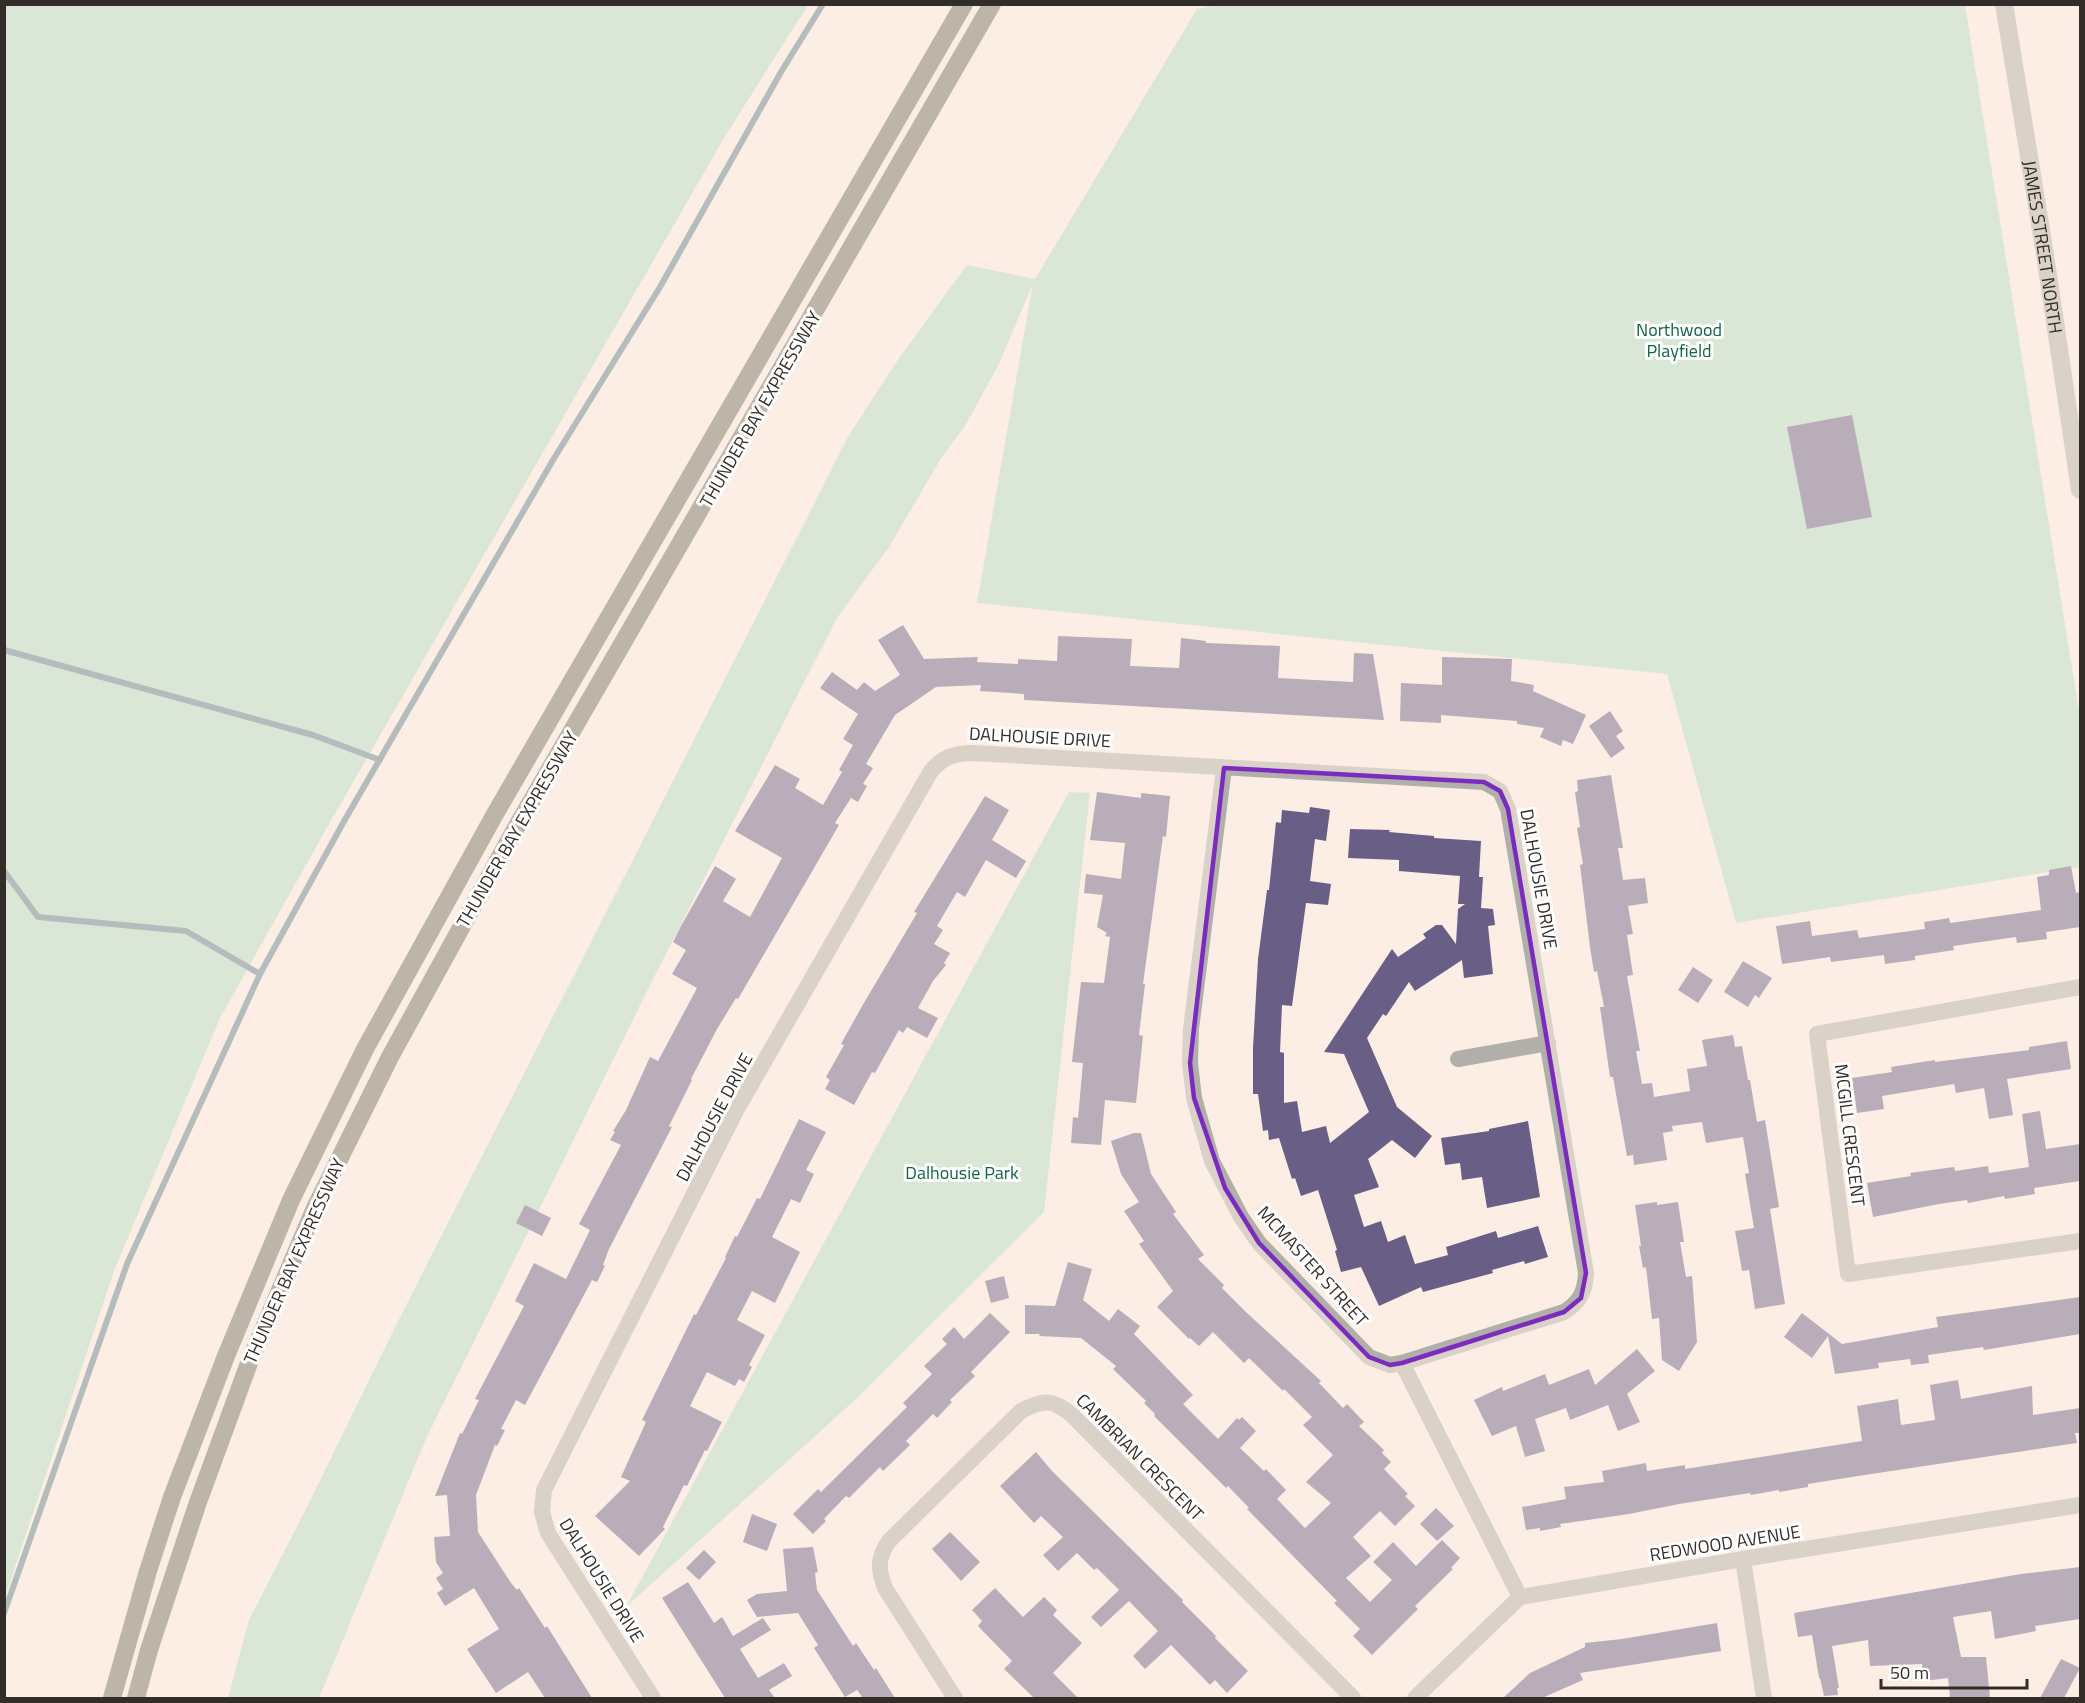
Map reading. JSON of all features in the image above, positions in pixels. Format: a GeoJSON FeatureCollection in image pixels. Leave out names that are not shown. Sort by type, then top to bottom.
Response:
{"type":"FeatureCollection","features":[{"type":"Feature","properties":{"kind":"highway","name":"THUNDER BAY EXPRESSWAY"},"geometry":{"type":"LineString","coordinates":[[112,1698],[148,1571],[172,1497],[226,1356],[291,1200],[360,1059],[495,814],[964,4]]}},
{"type":"Feature","properties":{"kind":"highway","name":"THUNDER BAY EXPRESSWAY"},"geometry":{"type":"LineString","coordinates":[[136,1698],[149,1650],[190,1528],[249,1363],[315,1208],[390,1057],[517,826],[992,4]]}},
{"type":"Feature","properties":{"kind":"street","name":"JAMES STREET NORTH"},"geometry":{"type":"LineString","coordinates":[[2004,4],[2044,248],[2080,490]]}},
{"type":"Feature","properties":{"kind":"street","name":"DALHOUSIE DRIVE"},"geometry":{"type":"LineString","coordinates":[[653,1698],[548,1533],[542,1512],[544,1490],[737,1109],[931,771],[938,762],[948,756],[959,753],[1484,782],[1500,791],[1508,809],[1586,1273],[1585,1286],[1581,1298],[1564,1312],[1402,1363]]}},
{"type":"Feature","properties":{"kind":"street","name":"MCMASTER STREET"},"geometry":{"type":"LineString","coordinates":[[1224,768],[1191,1029],[1190,1063],[1194,1098],[1202,1129],[1212,1161],[1225,1188],[1241,1217],[1259,1242],[1369,1357],[1390,1365],[1402,1363]]}},
{"type":"Feature","properties":{"kind":"street","name":"MCGILL CRESCENT"},"geometry":{"type":"LineString","coordinates":[[2080,987],[1817,1034],[1848,1274],[2080,1241]]}},
{"type":"Feature","properties":{"kind":"street"},"geometry":{"type":"LineString","coordinates":[[1458,1059],[1548,1044]]}},
{"type":"Feature","properties":{"kind":"street"},"geometry":{"type":"LineString","coordinates":[[1402,1363],[1521,1597],[1415,1698]]}},
{"type":"Feature","properties":{"kind":"street","name":"CAMBRIAN CRESCENT"},"geometry":{"type":"LineString","coordinates":[[955,1698],[885,1588],[878,1563],[889,1541],[1021,1411],[1033,1404],[1047,1401],[1060,1405],[1072,1415],[1353,1698]]}},
{"type":"Feature","properties":{"kind":"street","name":"REDWOOD AVENUE"},"geometry":{"type":"LineString","coordinates":[[1521,1597],[2080,1505]]}},
{"type":"Feature","properties":{"kind":"street"},"geometry":{"type":"LineString","coordinates":[[1743,1559],[1764,1698]]}},
{"type":"Feature","properties":{"kind":"highlighted area"},"geometry":{"type":"Polygon","coordinates":[[[1224,768],[1484,782],[1500,791],[1508,809],[1586,1273],[1581,1298],[1564,1312],[1390,1365],[1369,1357],[1259,1243],[1225,1188],[1194,1098],[1190,1063],[1224,768]]]}},
{"type":"Feature","properties":{"kind":"green space"},"geometry":{"type":"Polygon","coordinates":[[[5,4],[808,5],[724,138],[325,831],[220,1018],[114,1271],[5,1597],[5,4]]]}},
{"type":"Feature","properties":{"kind":"green space","name":"Northwood Playfield"},"geometry":{"type":"Polygon","coordinates":[[[1220,4],[1965,5],[2080,717],[2080,867],[1736,923],[1667,674],[977,603],[1033,283],[999,364],[965,426],[940,460],[889,547],[837,618],[650,985],[425,1441],[319,1698],[228,1698],[249,1620],[395,1327],[849,435],[899,358],[967,265],[1035,279],[1197,9],[1220,4]]]}},
{"type":"Feature","properties":{"kind":"green space","name":"Dalhousie Park"},"geometry":{"type":"Polygon","coordinates":[[[1069,792],[1090,793],[1044,1212],[855,1400],[626,1607],[1069,792]]]}},
{"type":"Feature","properties":{"kind":"building"},"geometry":{"type":"Polygon","coordinates":[[[1852,415],[1872,517],[1807,529],[1787,427],[1852,415]]]}},
{"type":"Feature","properties":{"kind":"building"},"geometry":{"type":"Polygon","coordinates":[[[903,625],[924,659],[978,657],[977,662],[1018,664],[1018,659],[1057,661],[1058,636],[1132,639],[1130,666],[1179,668],[1181,638],[1206,641],[1206,643],[1280,646],[1278,678],[1353,682],[1354,653],[1373,654],[1384,720],[1024,700],[1024,694],[980,691],[981,685],[936,687],[895,715],[866,764],[873,768],[863,784],[867,786],[858,802],[851,798],[835,823],[839,825],[738,999],[736,998],[717,1029],[669,1126],[672,1127],[609,1249],[603,1265],[605,1266],[597,1282],[592,1280],[525,1405],[516,1400],[501,1429],[505,1430],[497,1446],[495,1445],[476,1495],[478,1532],[511,1583],[517,1590],[519,1588],[545,1628],[547,1626],[592,1698],[545,1698],[528,1672],[496,1693],[467,1649],[499,1629],[474,1588],[445,1606],[437,1593],[443,1589],[436,1578],[443,1573],[436,1562],[434,1537],[450,1536],[447,1495],[435,1496],[460,1433],[462,1434],[479,1400],[475,1399],[524,1306],[515,1301],[534,1263],[566,1279],[590,1230],[579,1224],[621,1145],[610,1140],[615,1132],[613,1131],[626,1110],[650,1057],[658,1061],[697,988],[672,974],[686,950],[673,942],[681,926],[715,866],[736,879],[723,901],[750,917],[782,858],[735,831],[775,765],[800,779],[795,788],[823,805],[842,772],[839,770],[853,745],[843,739],[858,714],[820,688],[832,672],[857,690],[864,682],[875,691],[900,675],[878,640],[903,625]]]}},
{"type":"Feature","properties":{"kind":"building"},"geometry":{"type":"Polygon","coordinates":[[[1442,657],[1512,659],[1511,681],[1534,685],[1533,691],[1586,715],[1573,744],[1563,740],[1561,746],[1540,737],[1544,728],[1517,724],[1517,721],[1441,715],[1441,723],[1400,721],[1401,683],[1442,685],[1442,657]]]}},
{"type":"Feature","properties":{"kind":"building"},"geometry":{"type":"Polygon","coordinates":[[[1610,711],[1623,731],[1616,736],[1625,748],[1611,758],[1589,726],[1610,711]]]}},
{"type":"Feature","properties":{"kind":"building"},"geometry":{"type":"Polygon","coordinates":[[[1611,775],[1623,848],[1618,848],[1623,880],[1645,878],[1648,903],[1628,906],[1633,934],[1627,935],[1633,975],[1627,976],[1640,1051],[1636,1051],[1642,1084],[1652,1083],[1654,1097],[1690,1091],[1687,1069],[1707,1066],[1702,1040],[1733,1035],[1735,1047],[1742,1046],[1757,1122],[1765,1120],[1779,1207],[1770,1209],[1785,1304],[1755,1309],[1749,1270],[1742,1271],[1735,1231],[1754,1228],[1745,1174],[1749,1173],[1743,1137],[1706,1143],[1702,1122],[1672,1126],[1673,1131],[1663,1133],[1667,1160],[1634,1165],[1633,1155],[1627,1156],[1613,1077],[1610,1077],[1600,1007],[1604,1007],[1590,947],[1580,865],[1583,864],[1577,828],[1580,827],[1575,792],[1578,791],[1577,780],[1611,775]]]}},
{"type":"Feature","properties":{"kind":"building"},"geometry":{"type":"Polygon","coordinates":[[[1097,792],[1141,798],[1141,793],[1170,796],[1166,837],[1163,836],[1143,984],[1145,984],[1139,1035],[1143,1036],[1136,1103],[1105,1100],[1101,1145],[1071,1143],[1073,1117],[1078,1118],[1083,1063],[1072,1062],[1081,982],[1104,983],[1110,937],[1105,936],[1107,933],[1097,927],[1103,895],[1084,893],[1086,874],[1121,879],[1125,843],[1090,840],[1097,792]]]}},
{"type":"Feature","properties":{"kind":"building"},"geometry":{"type":"Polygon","coordinates":[[[985,796],[1009,810],[992,840],[1026,861],[1016,878],[986,860],[965,897],[957,892],[937,926],[943,930],[934,944],[950,953],[944,963],[946,965],[933,981],[918,1008],[938,1018],[927,1038],[907,1027],[903,1033],[899,1030],[854,1105],[825,1089],[830,1080],[826,1077],[844,1045],[841,1044],[917,913],[914,912],[985,796]]]}},
{"type":"Feature","properties":{"kind":"building"},"geometry":{"type":"Polygon","coordinates":[[[1310,807],[1330,810],[1326,841],[1315,839],[1310,881],[1331,884],[1328,905],[1306,903],[1292,1006],[1282,1005],[1280,1052],[1284,1053],[1284,1103],[1297,1101],[1302,1132],[1326,1126],[1330,1143],[1369,1112],[1344,1054],[1324,1052],[1392,949],[1398,957],[1426,938],[1423,934],[1436,925],[1442,925],[1456,944],[1458,909],[1465,904],[1458,904],[1460,876],[1399,871],[1399,860],[1348,858],[1350,829],[1390,830],[1389,832],[1434,836],[1434,838],[1481,841],[1479,877],[1483,877],[1481,908],[1493,909],[1495,925],[1488,926],[1493,974],[1464,978],[1462,960],[1415,991],[1409,982],[1386,1016],[1383,1014],[1367,1038],[1397,1107],[1432,1136],[1415,1158],[1392,1140],[1368,1159],[1379,1187],[1354,1195],[1364,1227],[1381,1221],[1388,1242],[1405,1235],[1415,1264],[1448,1255],[1446,1247],[1496,1231],[1498,1238],[1538,1226],[1548,1257],[1525,1264],[1524,1261],[1492,1270],[1493,1273],[1423,1292],[1421,1287],[1379,1306],[1361,1267],[1341,1272],[1335,1251],[1337,1250],[1318,1190],[1301,1196],[1295,1178],[1292,1179],[1279,1138],[1269,1140],[1268,1130],[1263,1131],[1258,1094],[1253,1094],[1253,1048],[1258,959],[1267,890],[1269,890],[1276,822],[1281,823],[1282,810],[1309,813],[1310,807]]]}},
{"type":"Feature","properties":{"kind":"building"},"geometry":{"type":"Polygon","coordinates":[[[2071,866],[2076,893],[2080,892],[2080,927],[2046,932],[2047,939],[2017,943],[2016,937],[1953,946],[1954,950],[1915,956],[1915,960],[1885,964],[1884,955],[1831,962],[1830,957],[1782,964],[1776,926],[1810,921],[1812,936],[1857,930],[1859,938],[1925,929],[1924,922],[1949,918],[1950,923],[2041,910],[2037,877],[2049,875],[2049,870],[2071,866]]]}},
{"type":"Feature","properties":{"kind":"building"},"geometry":{"type":"Polygon","coordinates":[[[1743,961],[1772,978],[1759,998],[1755,995],[1748,1007],[1724,992],[1743,961]]]}},
{"type":"Feature","properties":{"kind":"building"},"geometry":{"type":"Polygon","coordinates":[[[1693,967],[1713,980],[1698,1003],[1678,990],[1693,967]]]}},
{"type":"Feature","properties":{"kind":"building"},"geometry":{"type":"Polygon","coordinates":[[[2067,1041],[2071,1069],[2007,1079],[2013,1115],[1989,1119],[1984,1088],[1956,1093],[1954,1084],[1882,1096],[1884,1109],[1857,1113],[1852,1078],[1892,1072],[1891,1067],[2029,1050],[2029,1047],[2067,1041]]]}},
{"type":"Feature","properties":{"kind":"building"},"geometry":{"type":"Polygon","coordinates":[[[2040,1111],[2046,1149],[2080,1144],[2080,1181],[2034,1188],[2035,1194],[2005,1199],[2004,1196],[1968,1203],[1967,1200],[1873,1217],[1867,1183],[1911,1176],[1910,1173],[1954,1167],[1955,1171],[1988,1166],[1989,1173],[2029,1167],[2022,1114],[2040,1111]]]}},
{"type":"Feature","properties":{"kind":"building"},"geometry":{"type":"Polygon","coordinates":[[[799,1119],[826,1132],[806,1170],[814,1174],[800,1203],[791,1199],[772,1237],[800,1252],[775,1303],[752,1291],[737,1320],[765,1335],[749,1365],[752,1367],[744,1382],[739,1379],[735,1386],[707,1372],[690,1406],[722,1422],[687,1486],[684,1485],[663,1527],[665,1529],[639,1556],[595,1516],[630,1481],[621,1477],[646,1422],[642,1420],[694,1314],[696,1315],[726,1258],[735,1236],[737,1237],[757,1198],[760,1199],[799,1119]]]}},
{"type":"Feature","properties":{"kind":"building"},"geometry":{"type":"Polygon","coordinates":[[[1528,1121],[1540,1197],[1487,1208],[1482,1177],[1462,1180],[1460,1163],[1445,1165],[1441,1138],[1489,1131],[1489,1129],[1528,1121]]]}},
{"type":"Feature","properties":{"kind":"building"},"geometry":{"type":"Polygon","coordinates":[[[1134,1133],[1141,1133],[1151,1174],[1176,1212],[1173,1214],[1204,1255],[1198,1259],[1224,1285],[1222,1288],[1246,1312],[1321,1381],[1319,1383],[1343,1408],[1347,1404],[1364,1422],[1359,1426],[1384,1450],[1382,1453],[1391,1462],[1384,1469],[1408,1494],[1405,1496],[1415,1506],[1395,1526],[1380,1511],[1353,1537],[1371,1556],[1346,1578],[1370,1602],[1392,1580],[1373,1562],[1393,1542],[1416,1566],[1442,1540],[1460,1558],[1451,1568],[1453,1569],[1415,1606],[1418,1609],[1372,1655],[1353,1636],[1360,1629],[1334,1603],[1337,1601],[1247,1509],[1249,1508],[1228,1486],[1226,1488],[1154,1416],[1155,1414],[1144,1403],[1146,1401],[1113,1369],[1116,1366],[1081,1338],[1025,1334],[1025,1305],[1055,1306],[1068,1262],[1092,1269],[1083,1300],[1109,1321],[1118,1309],[1140,1326],[1134,1334],[1193,1395],[1183,1404],[1218,1439],[1237,1418],[1239,1420],[1242,1417],[1256,1431],[1240,1448],[1264,1471],[1266,1469],[1286,1490],[1277,1499],[1305,1528],[1331,1503],[1306,1482],[1333,1455],[1303,1425],[1312,1417],[1249,1358],[1244,1363],[1213,1332],[1199,1346],[1157,1307],[1173,1291],[1139,1244],[1144,1241],[1124,1211],[1139,1202],[1121,1174],[1111,1141],[1134,1133]]]}},
{"type":"Feature","properties":{"kind":"building"},"geometry":{"type":"Polygon","coordinates":[[[1657,1202],[1657,1205],[1678,1202],[1684,1242],[1680,1242],[1686,1277],[1692,1276],[1697,1342],[1679,1371],[1662,1360],[1659,1318],[1652,1319],[1646,1267],[1643,1268],[1639,1246],[1641,1246],[1635,1205],[1657,1202]]]}},
{"type":"Feature","properties":{"kind":"building"},"geometry":{"type":"Polygon","coordinates":[[[525,1205],[551,1218],[542,1236],[516,1223],[525,1205]]]}},
{"type":"Feature","properties":{"kind":"building"},"geometry":{"type":"Polygon","coordinates":[[[1004,1276],[1009,1298],[991,1303],[985,1281],[1004,1276]]]}},
{"type":"Feature","properties":{"kind":"building"},"geometry":{"type":"Polygon","coordinates":[[[2080,1297],[2080,1334],[1984,1350],[1983,1347],[1928,1355],[1929,1363],[1911,1365],[1910,1359],[1878,1363],[1879,1368],[1835,1374],[1828,1336],[1812,1358],[1784,1337],[1802,1313],[1842,1344],[1938,1327],[1936,1317],[2080,1297]]]}},
{"type":"Feature","properties":{"kind":"building"},"geometry":{"type":"Polygon","coordinates":[[[990,1313],[1010,1332],[971,1372],[975,1376],[950,1400],[952,1402],[937,1418],[933,1414],[906,1441],[910,1445],[883,1471],[880,1467],[849,1498],[846,1496],[813,1534],[793,1514],[818,1489],[821,1492],[907,1407],[903,1403],[932,1374],[924,1366],[947,1344],[942,1339],[954,1327],[964,1339],[990,1313]]]}},
{"type":"Feature","properties":{"kind":"building"},"geometry":{"type":"Polygon","coordinates":[[[1637,1349],[1655,1371],[1627,1394],[1640,1422],[1618,1431],[1608,1405],[1570,1420],[1566,1408],[1535,1419],[1545,1451],[1525,1457],[1516,1426],[1492,1436],[1474,1400],[1502,1387],[1503,1391],[1545,1374],[1549,1385],[1589,1369],[1595,1385],[1637,1349]]]}},
{"type":"Feature","properties":{"kind":"building"},"geometry":{"type":"Polygon","coordinates":[[[1958,1380],[1961,1399],[2032,1386],[2033,1415],[2080,1408],[2080,1433],[2075,1433],[2077,1443],[1808,1484],[1808,1487],[1779,1492],[1779,1490],[1751,1495],[1750,1493],[1679,1504],[1560,1524],[1561,1527],[1540,1531],[1540,1528],[1526,1530],[1522,1507],[1566,1499],[1564,1487],[1604,1482],[1602,1471],[1646,1463],[1647,1471],[1685,1465],[1685,1469],[1862,1441],[1857,1406],[1898,1399],[1901,1425],[1935,1420],[1930,1385],[1958,1380]]]}},
{"type":"Feature","properties":{"kind":"building"},"geometry":{"type":"Polygon","coordinates":[[[1036,1452],[1052,1471],[1183,1600],[1182,1602],[1248,1671],[1227,1693],[1215,1680],[1210,1685],[1171,1645],[1145,1669],[1133,1656],[1158,1631],[1129,1601],[1101,1627],[1091,1617],[1119,1590],[1097,1568],[1094,1570],[1077,1553],[1058,1571],[1043,1555],[1063,1537],[1041,1516],[1034,1523],[1000,1486],[1036,1452]]]}},
{"type":"Feature","properties":{"kind":"building"},"geometry":{"type":"Polygon","coordinates":[[[1436,1508],[1454,1526],[1437,1541],[1420,1524],[1436,1508]]]}},
{"type":"Feature","properties":{"kind":"building"},"geometry":{"type":"Polygon","coordinates":[[[752,1514],[777,1524],[767,1551],[743,1542],[752,1514]]]}},
{"type":"Feature","properties":{"kind":"building"},"geometry":{"type":"Polygon","coordinates":[[[950,1532],[980,1562],[961,1581],[932,1549],[950,1532]]]}},
{"type":"Feature","properties":{"kind":"building"},"geometry":{"type":"Polygon","coordinates":[[[813,1547],[818,1572],[815,1573],[817,1590],[853,1646],[856,1643],[874,1670],[876,1668],[895,1698],[863,1698],[857,1690],[845,1697],[814,1648],[818,1645],[798,1613],[757,1617],[747,1600],[757,1594],[787,1591],[783,1549],[813,1547]]]}},
{"type":"Feature","properties":{"kind":"building"},"geometry":{"type":"Polygon","coordinates":[[[704,1550],[716,1562],[699,1580],[686,1568],[704,1550]]]}},
{"type":"Feature","properties":{"kind":"building"},"geometry":{"type":"Polygon","coordinates":[[[2080,1567],[2080,1619],[2035,1626],[2036,1631],[1995,1639],[1991,1611],[1953,1617],[1961,1657],[1986,1657],[1990,1698],[1950,1698],[1948,1678],[1924,1681],[1922,1664],[1870,1666],[1868,1640],[1832,1646],[1839,1688],[1837,1688],[1838,1695],[1824,1696],[1812,1635],[1798,1637],[1794,1613],[2021,1574],[2080,1567]]]}},
{"type":"Feature","properties":{"kind":"building"},"geometry":{"type":"Polygon","coordinates":[[[688,1582],[714,1623],[722,1617],[733,1636],[763,1618],[771,1630],[740,1649],[758,1678],[784,1663],[792,1676],[769,1690],[775,1698],[725,1698],[662,1598],[688,1582]]]}},
{"type":"Feature","properties":{"kind":"building"},"geometry":{"type":"Polygon","coordinates":[[[995,1588],[1023,1617],[1044,1597],[1057,1610],[1053,1615],[1082,1643],[1053,1673],[1078,1698],[1034,1698],[1004,1669],[1012,1661],[978,1626],[982,1621],[972,1610],[995,1588]]]}},
{"type":"Feature","properties":{"kind":"building"},"geometry":{"type":"Polygon","coordinates":[[[1717,1623],[1721,1651],[1580,1673],[1583,1680],[1542,1698],[1503,1698],[1530,1673],[1585,1647],[1585,1643],[1717,1623]]]}},
{"type":"Feature","properties":{"kind":"building"},"geometry":{"type":"Polygon","coordinates":[[[2061,1659],[2080,1668],[2064,1698],[2040,1698],[2061,1659]]]}},
{"type":"Feature","properties":{"kind":"waterway"},"geometry":{"type":"LineString","coordinates":[[4,1613],[127,1264],[260,974],[343,823],[553,460],[660,287],[781,72],[823,4]]}},
{"type":"Feature","properties":{"kind":"waterway"},"geometry":{"type":"LineString","coordinates":[[4,650],[313,735],[380,760]]}},
{"type":"Feature","properties":{"kind":"waterway"},"geometry":{"type":"LineString","coordinates":[[4,871],[38,917],[186,931],[260,974]]}}]}
